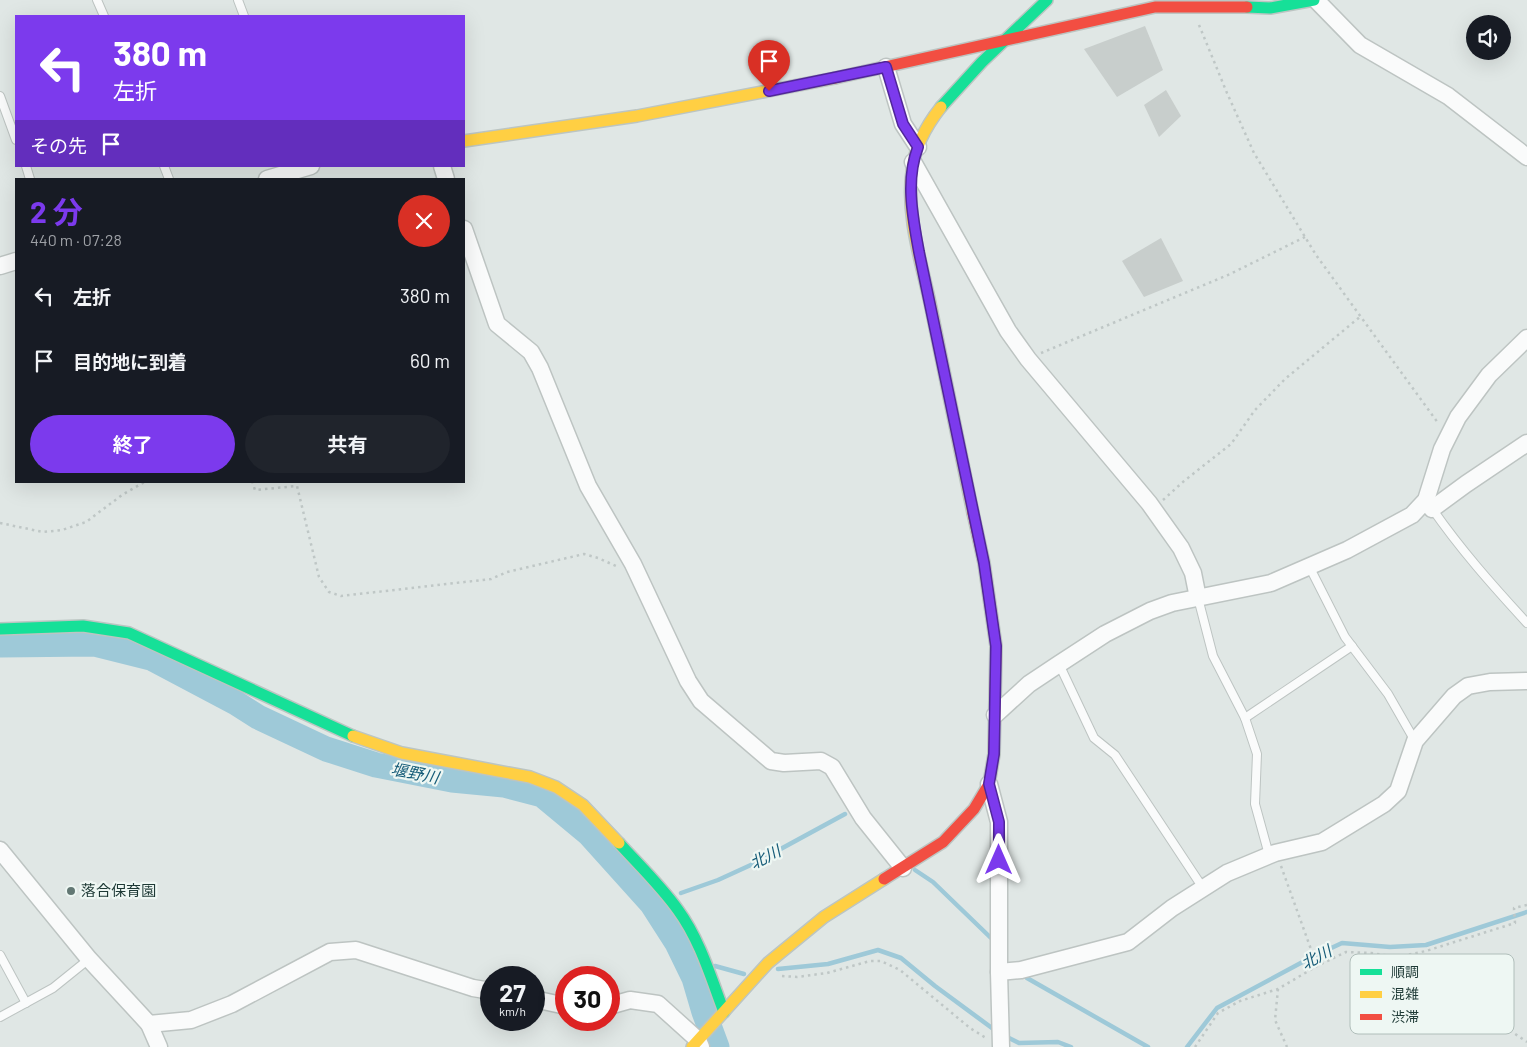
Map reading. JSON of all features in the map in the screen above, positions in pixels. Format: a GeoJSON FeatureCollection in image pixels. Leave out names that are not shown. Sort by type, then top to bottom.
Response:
{"type":"FeatureCollection","features":[{"type":"Feature","properties":{"kind":"street"},"geometry":{"type":"LineString","coordinates":[[620,1003],[630,1000],[658,1004],[698,1042],[768,964],[824,917],[943,842],[974,809],[989,784],[994,754],[996,646],[991,606],[984,563],[919,252],[911,203],[915,154],[923,133],[942,103],[1003,40],[1047,0]]}},
{"type":"Feature","properties":{"kind":"street"},"geometry":{"type":"LineString","coordinates":[[465,141],[637,116],[826,80],[1155,7],[1270,8],[1315,0],[1360,45],[1448,96],[1527,157]]}},
{"type":"Feature","properties":{"kind":"street"},"geometry":{"type":"LineString","coordinates":[[886,67],[903,124],[915,154],[1008,332],[1028,359],[1153,509],[1181,548],[1193,573],[1198,598]]}},
{"type":"Feature","properties":{"kind":"street"},"geometry":{"type":"LineString","coordinates":[[270,178],[305,167]]}},
{"type":"Feature","properties":{"kind":"street"},"geometry":{"type":"LineString","coordinates":[[465,232],[497,324],[531,352],[540,368],[588,486],[635,568],[688,682],[701,701],[771,761],[784,764],[821,761],[832,767],[863,818],[903,868]]}},
{"type":"Feature","properties":{"kind":"street"},"geometry":{"type":"LineString","coordinates":[[0,266],[15,261]]}},
{"type":"Feature","properties":{"kind":"street"},"geometry":{"type":"LineString","coordinates":[[1429,504],[1442,449],[1458,417],[1489,375],[1527,338]]}},
{"type":"Feature","properties":{"kind":"street"},"geometry":{"type":"LineString","coordinates":[[995,715],[1029,684],[1105,634],[1150,611],[1172,603],[1271,583],[1347,550],[1466,484],[1527,444]]}},
{"type":"Feature","properties":{"kind":"street"},"geometry":{"type":"LineString","coordinates":[[0,629],[83,626],[129,633],[356,737],[402,753],[530,776],[556,787],[582,805],[655,882],[679,911],[696,942],[722,1014]]}},
{"type":"Feature","properties":{"kind":"street"},"geometry":{"type":"LineString","coordinates":[[999,972],[1021,970],[1128,942],[1172,908],[1228,873],[1272,854],[1322,842],[1384,804],[1398,791],[1415,741],[1454,696],[1468,686],[1490,682],[1527,681]]}},
{"type":"Feature","properties":{"kind":"street"},"geometry":{"type":"LineString","coordinates":[[989,784],[999,822],[1001,1023],[998,1044]]}},
{"type":"Feature","properties":{"kind":"street"},"geometry":{"type":"LineString","coordinates":[[0,850],[89,959],[149,1024],[160,1047]]}},
{"type":"Feature","properties":{"kind":"street"},"geometry":{"type":"LineString","coordinates":[[149,1024],[192,1020],[232,1004],[330,952],[356,950],[480,989]]}},
{"type":"Feature","properties":{"kind":"lane"},"geometry":{"type":"LineString","coordinates":[[97,0],[104,15]]}},
{"type":"Feature","properties":{"kind":"lane"},"geometry":{"type":"LineString","coordinates":[[238,0],[244,15]]}},
{"type":"Feature","properties":{"kind":"lane"},"geometry":{"type":"LineString","coordinates":[[0,96],[15,137]]}},
{"type":"Feature","properties":{"kind":"lane"},"geometry":{"type":"LineString","coordinates":[[1429,504],[1447,531],[1527,623]]}},
{"type":"Feature","properties":{"kind":"lane"},"geometry":{"type":"LineString","coordinates":[[1309,566],[1345,637],[1388,694],[1415,741]]}},
{"type":"Feature","properties":{"kind":"lane"},"geometry":{"type":"LineString","coordinates":[[1198,598],[1213,656],[1244,718],[1256,754],[1255,804],[1272,854]]}},
{"type":"Feature","properties":{"kind":"lane"},"geometry":{"type":"LineString","coordinates":[[1244,718],[1352,646]]}},
{"type":"Feature","properties":{"kind":"lane"},"geometry":{"type":"LineString","coordinates":[[1059,664],[1094,738],[1115,755],[1203,888]]}},
{"type":"Feature","properties":{"kind":"lane"},"geometry":{"type":"LineString","coordinates":[[0,955],[26,1003]]}},
{"type":"Feature","properties":{"kind":"lane"},"geometry":{"type":"LineString","coordinates":[[0,1017],[53,988],[89,959]]}},
{"type":"Feature","properties":{"kind":"path"},"geometry":{"type":"LineString","coordinates":[[1192,6],[1227,93],[1254,153],[1316,255],[1448,437]]}},
{"type":"Feature","properties":{"kind":"path"},"geometry":{"type":"LineString","coordinates":[[1028,359],[1228,275],[1305,236]]}},
{"type":"Feature","properties":{"kind":"path"},"geometry":{"type":"LineString","coordinates":[[1153,509],[1184,481],[1231,444],[1255,410],[1285,379],[1361,316]]}},
{"type":"Feature","properties":{"kind":"path"},"geometry":{"type":"LineString","coordinates":[[0,523],[43,532],[62,530],[86,522],[122,495],[143,483]]}},
{"type":"Feature","properties":{"kind":"path"},"geometry":{"type":"LineString","coordinates":[[253,483],[255,490],[297,486],[319,577],[329,592],[341,596],[491,578],[507,572],[584,554],[618,567],[635,568]]}},
{"type":"Feature","properties":{"kind":"path"},"geometry":{"type":"LineString","coordinates":[[1272,854],[1284,872],[1317,966]]}},
{"type":"Feature","properties":{"kind":"path"},"geometry":{"type":"LineString","coordinates":[[1412,954],[1515,923],[1514,908],[1527,905]]}},
{"type":"Feature","properties":{"kind":"path"},"geometry":{"type":"LineString","coordinates":[[1195,1047],[1218,1013],[1240,1001],[1278,989],[1317,966],[1346,952],[1378,954]]}},
{"type":"Feature","properties":{"kind":"path"},"geometry":{"type":"LineString","coordinates":[[757,975],[797,977],[827,972],[870,961],[881,961],[900,970],[970,1028],[998,1044]]}},
{"type":"Feature","properties":{"kind":"path"},"geometry":{"type":"LineString","coordinates":[[1278,989],[1275,1020],[1287,1047]]}},
{"type":"Feature","properties":{"kind":"path"},"geometry":{"type":"LineString","coordinates":[[1514,1033],[1527,1042]]}},
{"type":"Feature","properties":{"kind":"building"},"geometry":{"type":"Polygon","coordinates":[[[1145,26],[1163,70],[1117,97],[1084,49],[1145,26]]]}},
{"type":"Feature","properties":{"kind":"building"},"geometry":{"type":"Polygon","coordinates":[[[1166,90],[1181,116],[1159,137],[1144,105],[1166,90]]]}},
{"type":"Feature","properties":{"kind":"building"},"geometry":{"type":"Polygon","coordinates":[[[1161,238],[1183,281],[1144,297],[1122,261],[1161,238]]]}},
{"type":"Feature","properties":{"kind":"waterway","name":"堰野川"},"geometry":{"type":"LineString","coordinates":[[0,645],[95,644],[151,658],[236,703],[258,717],[326,749],[376,765],[452,780],[504,785],[542,795],[589,834],[652,904],[677,943],[694,978],[717,1047]]}},
{"type":"Feature","properties":{"kind":"waterway","name":"北川"},"geometry":{"type":"LineString","coordinates":[[681,893],[718,880],[753,864],[845,814]]}},
{"type":"Feature","properties":{"kind":"waterway","name":"北川"},"geometry":{"type":"LineString","coordinates":[[915,870],[933,882],[991,938]]}},
{"type":"Feature","properties":{"kind":"waterway","name":"北川"},"geometry":{"type":"LineString","coordinates":[[1187,1047],[1217,1008],[1342,943],[1390,947],[1426,945],[1527,912]]}},
{"type":"Feature","properties":{"kind":"waterway","name":"堰野川"},"geometry":{"type":"LineString","coordinates":[[677,943],[687,949]]}},
{"type":"Feature","properties":{"kind":"waterway"},"geometry":{"type":"LineString","coordinates":[[778,969],[828,964],[878,950],[901,958],[996,1031]]}},
{"type":"Feature","properties":{"kind":"waterway"},"geometry":{"type":"LineString","coordinates":[[715,966],[744,974]]}},
{"type":"Feature","properties":{"kind":"waterway","name":"北川"},"geometry":{"type":"LineString","coordinates":[[1027,978],[1148,1047]]}},
{"type":"Feature","properties":{"kind":"waterway"},"geometry":{"type":"LineString","coordinates":[[1005,1036],[1019,1043],[1058,1042],[1071,1047]]}},
{"type":"Feature","properties":{"kind":"traffic: fast"},"geometry":{"type":"LineString","coordinates":[[941,107],[982,62],[1047,0]]}},
{"type":"Feature","properties":{"kind":"traffic: fast"},"geometry":{"type":"LineString","coordinates":[[1247,7],[1270,8],[1314,0]]}},
{"type":"Feature","properties":{"kind":"traffic: fast"},"geometry":{"type":"LineString","coordinates":[[0,629],[83,626],[129,633],[353,736]]}},
{"type":"Feature","properties":{"kind":"traffic: fast"},"geometry":{"type":"LineString","coordinates":[[619,843],[664,892],[686,922],[704,960],[724,1012]]}},
{"type":"Feature","properties":{"kind":"traffic: slow"},"geometry":{"type":"LineString","coordinates":[[465,141],[637,116],[835,78]]}},
{"type":"Feature","properties":{"kind":"traffic: slow"},"geometry":{"type":"LineString","coordinates":[[941,107],[926,129],[915,154],[912,172],[911,205],[915,238],[973,513]]}},
{"type":"Feature","properties":{"kind":"traffic: slow"},"geometry":{"type":"LineString","coordinates":[[353,736],[402,753],[530,777],[556,787],[583,805],[619,843]]}},
{"type":"Feature","properties":{"kind":"traffic: slow"},"geometry":{"type":"LineString","coordinates":[[692,1047],[768,963],[824,917],[884,879]]}},
{"type":"Feature","properties":{"kind":"traffic: jam"},"geometry":{"type":"LineString","coordinates":[[835,78],[1155,7],[1247,7]]}},
{"type":"Feature","properties":{"kind":"traffic: jam"},"geometry":{"type":"LineString","coordinates":[[884,879],[943,842],[974,809],[989,784],[994,754],[996,646],[984,563],[973,513]]}},
{"type":"Feature","properties":{"kind":"place","name":"落合保育園"},"geometry":{"type":"Point","coordinates":[71,891]}},
{"type":"Feature","properties":{"kind":"route"},"geometry":{"type":"LineString","coordinates":[[769,91],[886,67],[903,124],[918,147],[912,162],[911,203],[919,252],[984,563],[996,646],[994,754],[989,784],[999,822],[999,860]]}}]}
